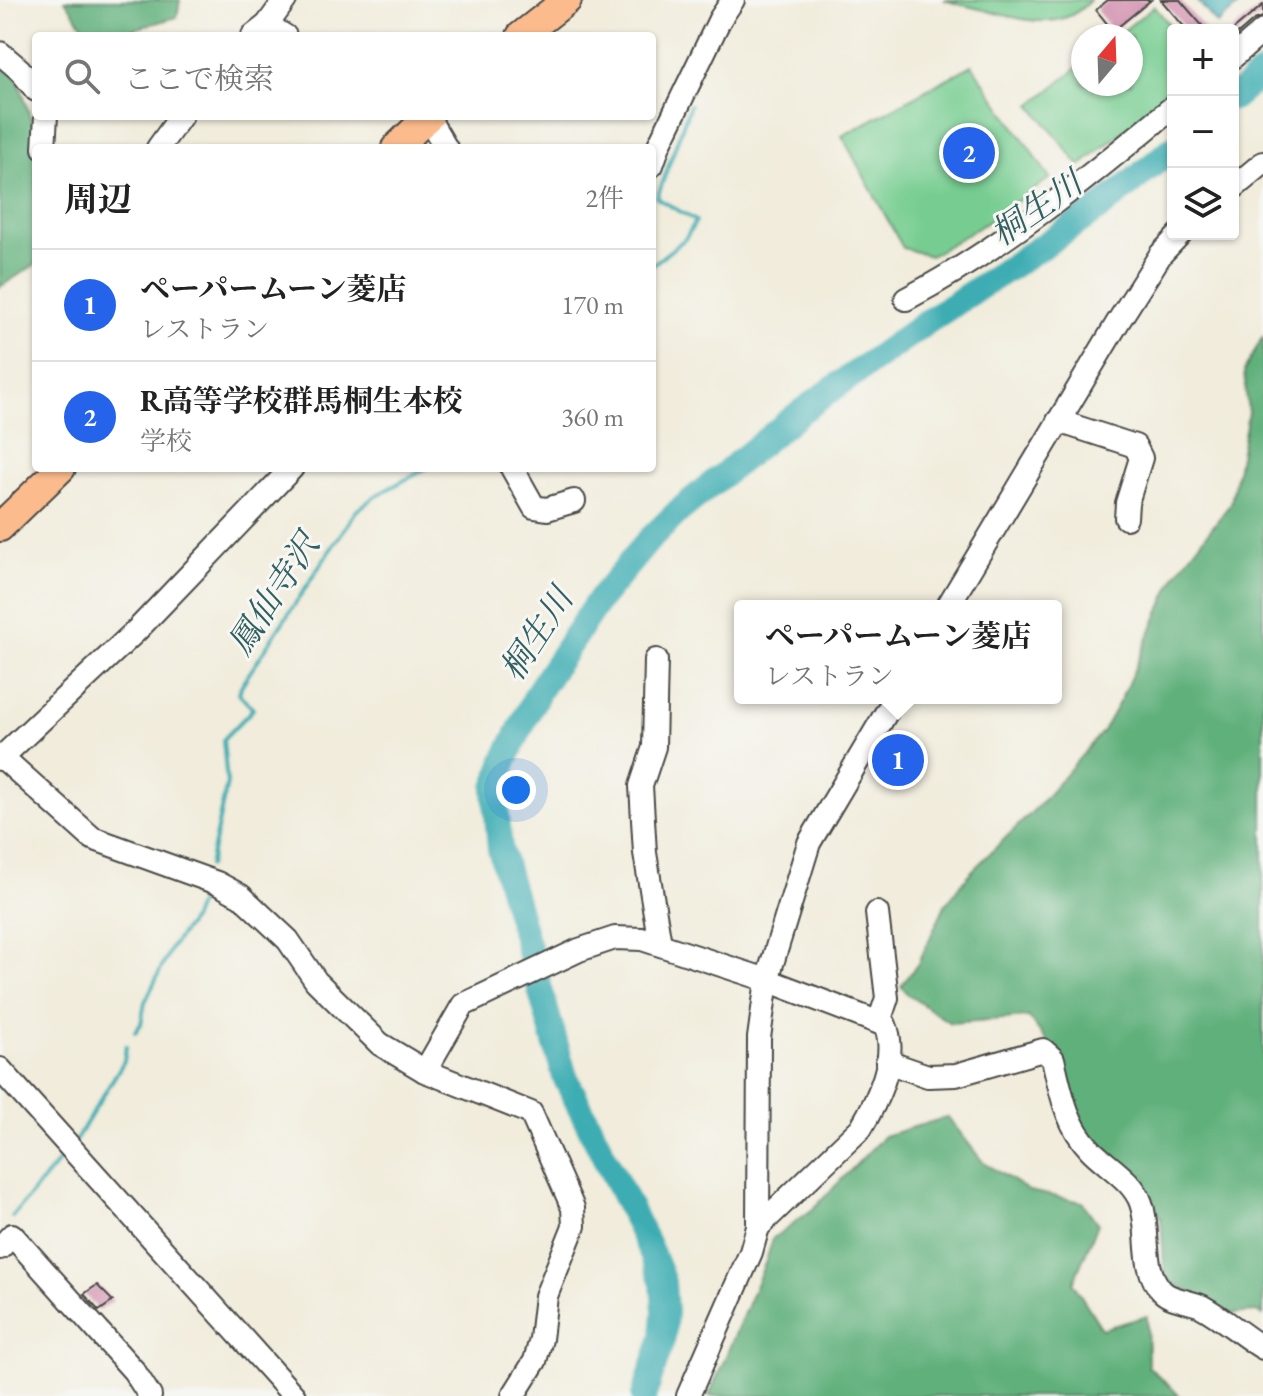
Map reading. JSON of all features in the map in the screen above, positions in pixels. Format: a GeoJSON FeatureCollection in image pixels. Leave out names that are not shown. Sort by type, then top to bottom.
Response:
{"type":"FeatureCollection","features":[{"type":"Feature","properties":{"kind":"main road"},"geometry":{"type":"LineString","coordinates":[[526,32],[567,0]]}},
{"type":"Feature","properties":{"kind":"main road"},"geometry":{"type":"LineString","coordinates":[[400,144],[424,120]]}},
{"type":"Feature","properties":{"kind":"main road"},"geometry":{"type":"LineString","coordinates":[[0,527],[57,472]]}},
{"type":"Feature","properties":{"kind":"street"},"geometry":{"type":"LineString","coordinates":[[268,32],[285,0]]}},
{"type":"Feature","properties":{"kind":"street"},"geometry":{"type":"LineString","coordinates":[[656,154],[720,19],[733,0]]}},
{"type":"Feature","properties":{"kind":"street"},"geometry":{"type":"LineString","coordinates":[[1239,52],[1263,31]]}},
{"type":"Feature","properties":{"kind":"street"},"geometry":{"type":"LineString","coordinates":[[0,53],[32,85]]}},
{"type":"Feature","properties":{"kind":"street"},"geometry":{"type":"LineString","coordinates":[[906,299],[1010,235],[1085,181],[1167,112]]}},
{"type":"Feature","properties":{"kind":"street"},"geometry":{"type":"LineString","coordinates":[[44,144],[46,120]]}},
{"type":"Feature","properties":{"kind":"street"},"geometry":{"type":"LineString","coordinates":[[161,144],[178,120]]}},
{"type":"Feature","properties":{"kind":"street"},"geometry":{"type":"LineString","coordinates":[[430,120],[444,144]]}},
{"type":"Feature","properties":{"kind":"street"},"geometry":{"type":"LineString","coordinates":[[1239,183],[1263,163]]}},
{"type":"Feature","properties":{"kind":"street"},"geometry":{"type":"LineString","coordinates":[[952,600],[1161,254],[1174,240]]}},
{"type":"Feature","properties":{"kind":"street"},"geometry":{"type":"LineString","coordinates":[[1058,421],[1135,446],[1139,451],[1141,458],[1127,503],[1126,518]]}},
{"type":"Feature","properties":{"kind":"street"},"geometry":{"type":"LineString","coordinates":[[288,472],[137,630],[1,758],[92,838],[217,883],[241,896],[288,940],[316,981],[380,1044],[425,1071],[531,1113],[573,1208],[574,1226],[546,1296],[535,1361],[513,1396]]}},
{"type":"Feature","properties":{"kind":"street"},"geometry":{"type":"LineString","coordinates":[[514,472],[534,507],[547,509],[574,501]]}},
{"type":"Feature","properties":{"kind":"street"},"geometry":{"type":"LineString","coordinates":[[656,660],[654,747],[641,786],[645,853],[660,944]]}},
{"type":"Feature","properties":{"kind":"street"},"geometry":{"type":"LineString","coordinates":[[688,1396],[751,1252],[758,1227],[759,1038],[767,980],[809,843],[891,704]]}},
{"type":"Feature","properties":{"kind":"street"},"geometry":{"type":"LineString","coordinates":[[877,913],[887,998],[879,1022]]}},
{"type":"Feature","properties":{"kind":"street"},"geometry":{"type":"LineString","coordinates":[[425,1071],[463,1005],[579,950],[627,937],[660,944],[767,980],[885,1025],[890,1038],[887,1062],[873,1108],[861,1128],[758,1227]]}},
{"type":"Feature","properties":{"kind":"street"},"geometry":{"type":"LineString","coordinates":[[887,1062],[928,1076],[956,1075],[1043,1050],[1049,1053],[1068,1118],[1088,1148],[1135,1190],[1141,1202],[1150,1272],[1164,1295],[1213,1313],[1263,1348]]}},
{"type":"Feature","properties":{"kind":"street"},"geometry":{"type":"LineString","coordinates":[[0,1069],[294,1396]]}},
{"type":"Feature","properties":{"kind":"street"},"geometry":{"type":"LineString","coordinates":[[0,1248],[12,1235],[134,1371],[150,1396]]}},
{"type":"Feature","properties":{"kind":"green space"},"geometry":{"type":"Polygon","coordinates":[[[65,0],[180,0],[177,17],[124,32],[87,32],[65,0]]]}},
{"type":"Feature","properties":{"kind":"green space"},"geometry":{"type":"Polygon","coordinates":[[[944,0],[1090,0],[1069,16],[1033,21],[944,0]]]}},
{"type":"Feature","properties":{"kind":"green space"},"geometry":{"type":"Polygon","coordinates":[[[1154,6],[1169,24],[1167,96],[1080,166],[1031,105],[1071,73],[1071,96],[1143,96],[1143,24],[1132,24],[1154,6]]]}},
{"type":"Feature","properties":{"kind":"green space"},"geometry":{"type":"Polygon","coordinates":[[[0,37],[24,96],[38,144],[32,144],[32,267],[0,287],[0,37]]]}},
{"type":"Feature","properties":{"kind":"green space"},"geometry":{"type":"Polygon","coordinates":[[[972,65],[1050,178],[994,218],[930,256],[903,248],[842,136],[972,65]]]}},
{"type":"Feature","properties":{"kind":"green space"},"geometry":{"type":"Polygon","coordinates":[[[1263,336],[1263,1315],[1257,1312],[1231,1314],[1165,1279],[1161,1219],[1144,1186],[1072,1132],[1064,1065],[1029,1017],[950,1023],[907,994],[901,986],[919,962],[945,905],[971,872],[1039,805],[1103,731],[1122,697],[1176,574],[1231,503],[1248,414],[1244,371],[1263,336]]]}},
{"type":"Feature","properties":{"kind":"green space"},"geometry":{"type":"Polygon","coordinates":[[[948,1117],[983,1162],[1029,1191],[1082,1202],[1098,1224],[1073,1283],[1102,1329],[1147,1316],[1148,1366],[1180,1396],[709,1396],[773,1238],[813,1209],[884,1136],[948,1117]]]}},
{"type":"Feature","properties":{"kind":"water"},"geometry":{"type":"Polygon","coordinates":[[[1197,0],[1245,0],[1217,24],[1197,0]]]}},
{"type":"Feature","properties":{"kind":"building"},"geometry":{"type":"Polygon","coordinates":[[[1108,0],[1151,0],[1122,24],[1107,24],[1096,10],[1108,0]]]}},
{"type":"Feature","properties":{"kind":"building"},"geometry":{"type":"Polygon","coordinates":[[[1161,0],[1180,0],[1201,24],[1182,24],[1161,0]]]}},
{"type":"Feature","properties":{"kind":"building"},"geometry":{"type":"Polygon","coordinates":[[[1263,5],[1263,17],[1254,20],[1239,33],[1239,25],[1263,5]]]}},
{"type":"Feature","properties":{"kind":"building"},"geometry":{"type":"Polygon","coordinates":[[[889,742],[921,758],[915,773],[885,762],[887,758],[883,756],[889,742]]]}},
{"type":"Feature","properties":{"kind":"building"},"geometry":{"type":"Polygon","coordinates":[[[97,1285],[113,1301],[99,1311],[84,1294],[97,1285]]]}},
{"type":"Feature","properties":{"kind":"waterway","name":"桐生川"},"geometry":{"type":"LineString","coordinates":[[1235,96],[1263,73]]}},
{"type":"Feature","properties":{"kind":"waterway","name":"鳳仙寺沢"},"geometry":{"type":"LineString","coordinates":[[656,262],[685,239],[696,221],[657,198],[690,105]]}},
{"type":"Feature","properties":{"kind":"waterway","name":"桐生川"},"geometry":{"type":"LineString","coordinates":[[644,1396],[663,1337],[663,1282],[649,1247],[565,1077],[500,849],[495,791],[505,760],[539,690],[598,601],[648,541],[680,510],[799,413],[927,322],[1103,206],[1167,153]]}},
{"type":"Feature","properties":{"kind":"waterway","name":"鳳仙寺沢"},"geometry":{"type":"LineString","coordinates":[[209,866],[227,783],[223,740],[253,709],[239,694],[241,686],[356,511],[377,495],[420,472]]}},
{"type":"Feature","properties":{"kind":"waterway","name":"鳳仙寺沢"},"geometry":{"type":"LineString","coordinates":[[135,1032],[141,1024],[145,1002],[171,948],[193,918],[203,892]]}},
{"type":"Feature","properties":{"kind":"waterway","name":"鳳仙寺沢"},"geometry":{"type":"LineString","coordinates":[[76,1140],[124,1061],[126,1046]]}},
{"type":"Feature","properties":{"kind":"waterway","name":"鳳仙寺沢"},"geometry":{"type":"LineString","coordinates":[[12,1217],[63,1156]]}},
{"type":"Feature","properties":{"kind":"place","name":"R高等学校群馬桐生本校"},"geometry":{"type":"Point","coordinates":[969,153]}},
{"type":"Feature","properties":{"kind":"place","name":"ペーパームーン菱店"},"geometry":{"type":"Point","coordinates":[898,760]}}]}
